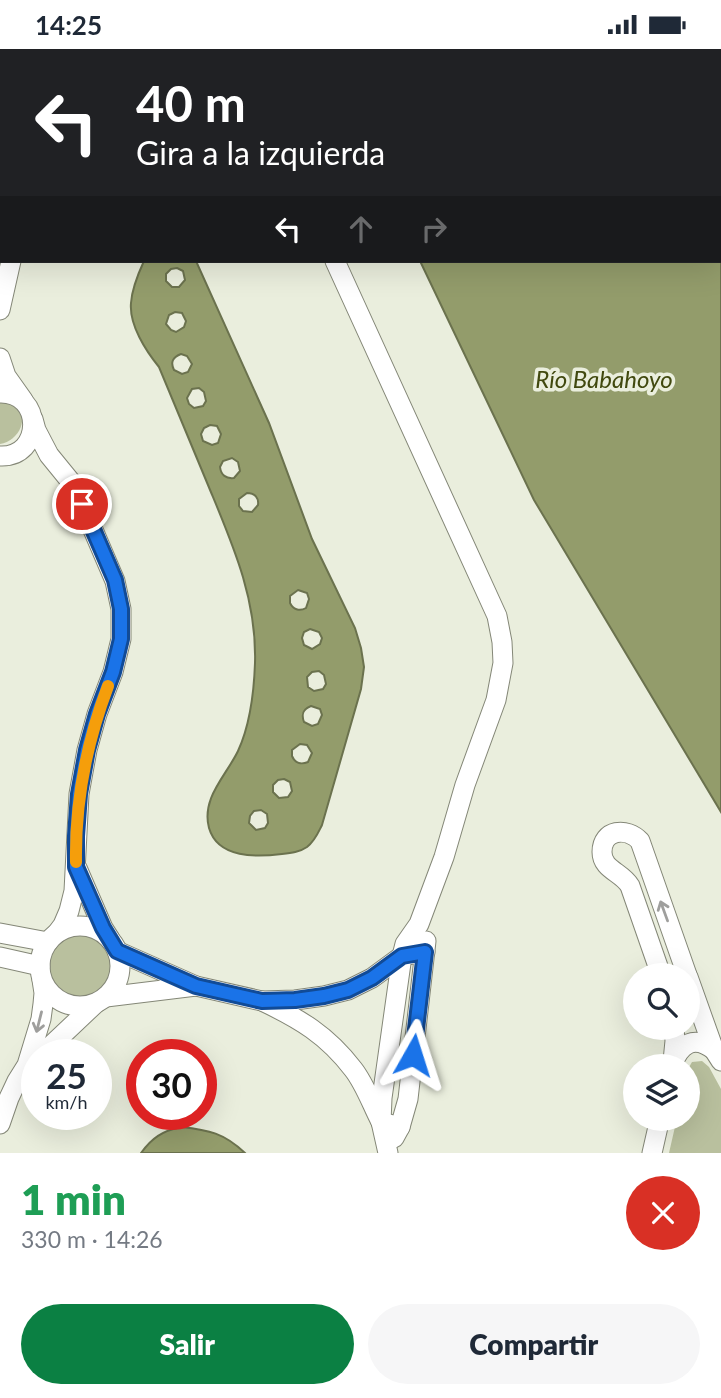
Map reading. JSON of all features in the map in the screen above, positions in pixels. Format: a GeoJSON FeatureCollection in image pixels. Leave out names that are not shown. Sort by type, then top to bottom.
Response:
{"type":"FeatureCollection","features":[{"type":"Feature","properties":{"kind":"street"},"geometry":{"type":"LineString","coordinates":[[0,310],[11,263]]}},
{"type":"Feature","properties":{"kind":"street"},"geometry":{"type":"LineString","coordinates":[[336,263],[497,616],[502,642],[503,663],[496,700],[465,785],[444,857],[419,924],[405,944],[402,956],[382,1098],[391,1124],[388,1152]]}},
{"type":"Feature","properties":{"kind":"street"},"geometry":{"type":"LineString","coordinates":[[0,358],[15,392],[30,409],[36,430],[54,463],[71,482],[82,504],[115,580],[121,609],[121,639],[87,750],[79,794],[74,891],[63,925],[42,953],[44,993],[38,1039]]}},
{"type":"Feature","properties":{"kind":"street"},"geometry":{"type":"LineString","coordinates":[[0,393],[23,401]]}},
{"type":"Feature","properties":{"kind":"street"},"geometry":{"type":"LineString","coordinates":[[3,456],[24,447],[30,439],[33,419]]}},
{"type":"Feature","properties":{"kind":"street"},"geometry":{"type":"LineString","coordinates":[[3,456],[32,455],[54,463]]}},
{"type":"Feature","properties":{"kind":"street"},"geometry":{"type":"LineString","coordinates":[[657,963],[630,886],[603,860],[606,840],[617,832],[630,833],[640,841],[683,963]]}},
{"type":"Feature","properties":{"kind":"street"},"geometry":{"type":"LineString","coordinates":[[618,873],[632,871],[638,866],[642,860],[643,848]]}},
{"type":"Feature","properties":{"kind":"street"},"geometry":{"type":"LineString","coordinates":[[58,1039],[114,987],[119,975],[120,963],[114,945],[103,928],[76,867]]}},
{"type":"Feature","properties":{"kind":"street"},"geometry":{"type":"LineString","coordinates":[[391,1124],[408,1099],[426,942],[419,924]]}},
{"type":"Feature","properties":{"kind":"street"},"geometry":{"type":"LineString","coordinates":[[0,933],[52,938],[68,928],[91,927],[102,932],[114,945],[196,986],[262,1001],[289,1014],[316,1030],[334,1048],[354,1071],[391,1124]]}},
{"type":"Feature","properties":{"kind":"street"},"geometry":{"type":"LineString","coordinates":[[262,1001],[295,1000],[348,990],[372,978],[402,956],[425,952]]}},
{"type":"Feature","properties":{"kind":"street"},"geometry":{"type":"LineString","coordinates":[[0,957],[41,972],[48,991],[57,1000],[70,1005],[83,1006],[101,1000],[196,986]]}},
{"type":"Feature","properties":{"kind":"street"},"geometry":{"type":"LineString","coordinates":[[700,1010],[718,1056]]}},
{"type":"Feature","properties":{"kind":"street"},"geometry":{"type":"LineString","coordinates":[[678,1054],[689,1043],[698,1042],[706,1044],[718,1056]]}},
{"type":"Feature","properties":{"kind":"street"},"geometry":{"type":"LineString","coordinates":[[0,1124],[9,1098],[21,1076]]}},
{"type":"Feature","properties":{"kind":"street"},"geometry":{"type":"LineString","coordinates":[[652,1153],[657,1131]]}},
{"type":"Feature","properties":{"kind":"shaded area"},"geometry":{"type":"Polygon","coordinates":[[[0,402],[12,405],[18,410],[22,421],[13,438],[0,444],[0,402]]]}},
{"type":"Feature","properties":{"kind":"shaded area"},"geometry":{"type":"Polygon","coordinates":[[[80,935],[102,944],[111,966],[102,988],[80,997],[58,988],[49,966],[58,944],[80,935]]]}},
{"type":"Feature","properties":{"kind":"shaded area"},"geometry":{"type":"Polygon","coordinates":[[[700,1061],[709,1067],[721,1089],[721,1153],[669,1153],[674,1131],[700,1131],[700,1061]]]}},
{"type":"Feature","properties":{"kind":"water"},"geometry":{"type":"Polygon","coordinates":[[[143,263],[197,263],[269,423],[312,539],[355,628],[361,648],[364,667],[361,689],[322,825],[310,845],[295,852],[261,856],[239,854],[221,846],[209,828],[207,817],[211,797],[238,751],[248,719],[255,663],[252,616],[241,571],[226,528],[159,367],[136,329],[131,311],[136,281],[143,263]],[[171,269],[166,274],[166,281],[172,287],[179,287],[185,280],[183,271],[171,269]],[[175,312],[169,315],[166,324],[176,332],[184,327],[186,321],[182,313],[175,312]],[[181,354],[174,358],[172,365],[174,370],[182,374],[188,372],[192,364],[187,356],[181,354]],[[199,388],[192,389],[187,398],[194,408],[203,406],[206,401],[204,392],[199,388]],[[210,425],[204,428],[201,434],[203,441],[212,445],[218,443],[221,434],[217,426],[210,425]],[[232,458],[223,461],[220,467],[224,476],[231,478],[240,471],[238,462],[232,458]],[[247,493],[239,499],[239,506],[243,511],[252,512],[258,505],[257,498],[247,493]],[[298,590],[290,596],[293,607],[301,610],[306,608],[309,599],[307,593],[298,590]],[[310,629],[304,632],[304,645],[312,649],[320,644],[322,638],[319,632],[310,629]],[[319,671],[312,672],[307,677],[308,687],[314,691],[323,689],[326,684],[324,675],[319,671]],[[311,706],[304,710],[303,714],[304,722],[312,726],[318,724],[322,715],[320,709],[311,706]],[[300,744],[292,750],[292,756],[298,763],[305,763],[312,753],[307,745],[300,744]],[[284,779],[273,785],[273,792],[279,798],[288,797],[292,791],[290,782],[284,779]],[[261,810],[254,811],[249,823],[256,830],[265,828],[268,823],[267,814],[261,810]]]}},
{"type":"Feature","properties":{"kind":"water","name":"Río Babahoyo"},"geometry":{"type":"Polygon","coordinates":[[[421,263],[721,263],[721,812],[534,500],[421,263]]]}},
{"type":"Feature","properties":{"kind":"water"},"geometry":{"type":"Polygon","coordinates":[[[200,1130],[216,1134],[245,1153],[141,1153],[149,1143],[168,1131],[200,1130]]]}},
{"type":"Feature","properties":{"kind":"slow traffic"},"geometry":{"type":"LineString","coordinates":[[76,862],[79,794],[87,750],[108,686]]}},
{"type":"Feature","properties":{"kind":"route"},"geometry":{"type":"LineString","coordinates":[[82,504],[115,580],[121,609],[121,639],[87,750],[79,794],[76,836],[76,867],[103,928],[117,951],[196,986],[262,1001],[295,1000],[348,990],[372,978],[402,956],[425,952],[413,1055]]}}]}
